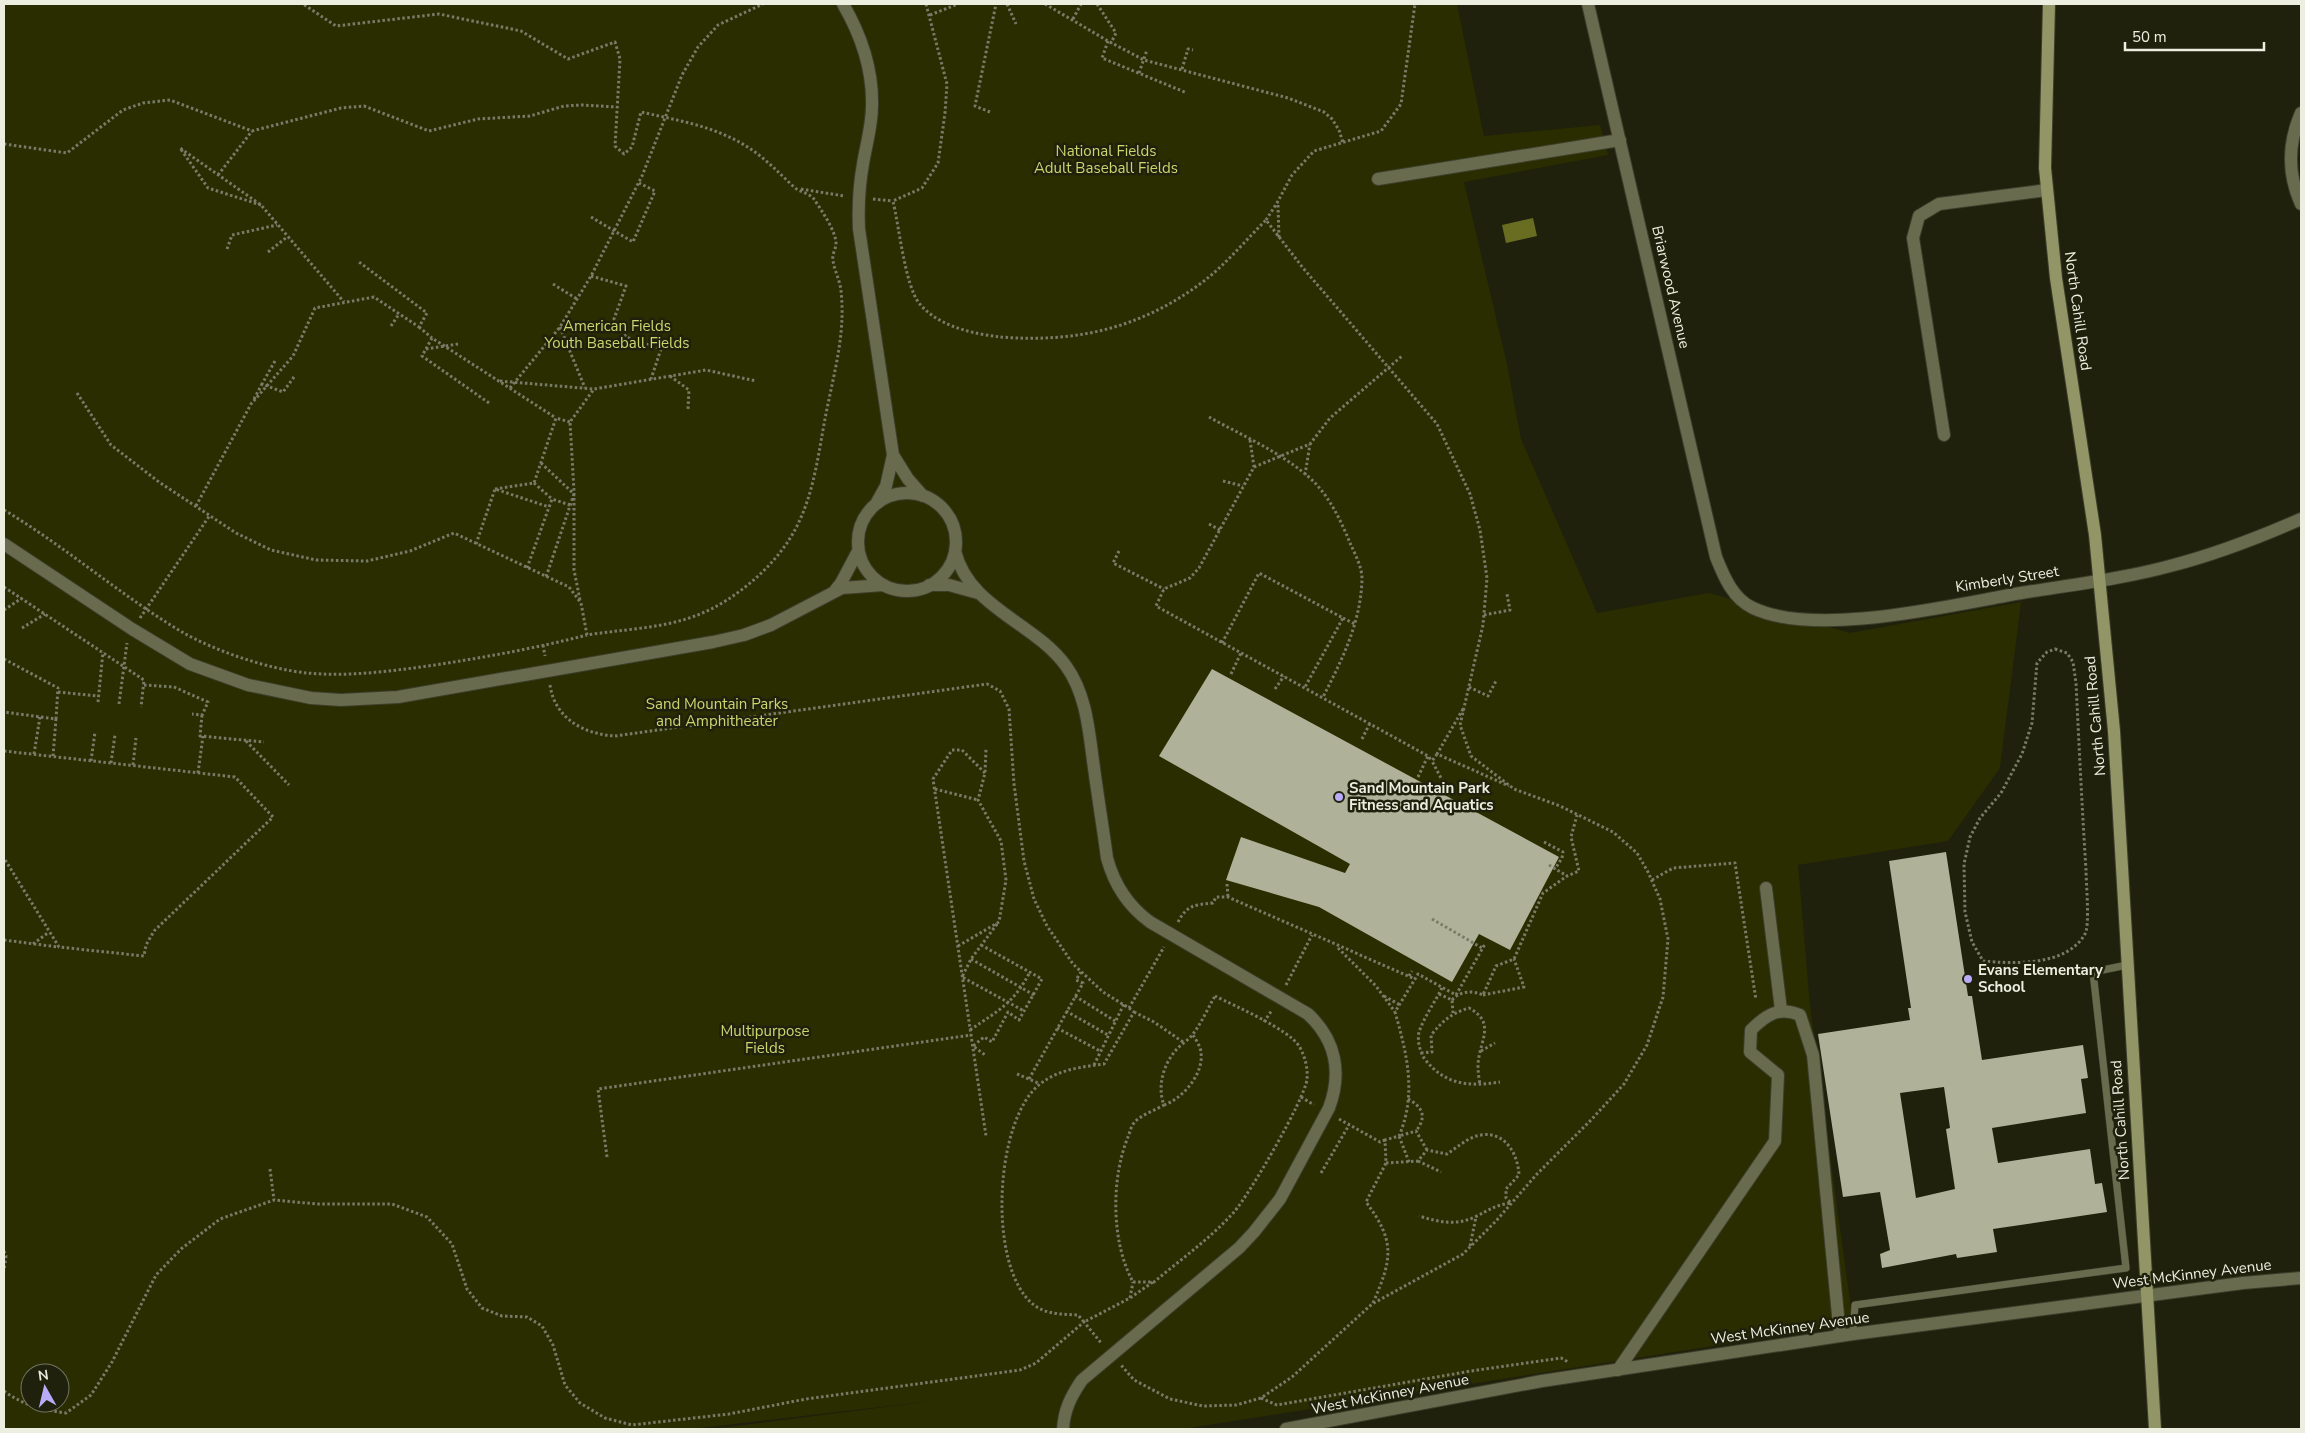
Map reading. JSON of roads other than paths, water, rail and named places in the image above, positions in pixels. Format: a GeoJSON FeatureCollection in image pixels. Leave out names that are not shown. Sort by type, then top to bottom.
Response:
{"type":"FeatureCollection","features":[{"type":"Feature","properties":{"kind":"street"},"geometry":{"type":"LineString","coordinates":[[843,4],[854,24],[862,46],[872,87],[870,128],[858,198],[859,229],[893,456],[886,486],[876,504],[863,520],[858,536],[858,551],[864,566],[874,578],[883,585],[902,591],[919,590],[929,585],[946,571],[955,551],[956,540],[953,524],[944,509],[931,499],[916,493],[900,493],[884,498],[876,504]]}},
{"type":"Feature","properties":{"kind":"street","name":"Briarwood Avenue"},"geometry":{"type":"LineString","coordinates":[[1588,4],[1716,558],[1724,578]]}},
{"type":"Feature","properties":{"kind":"street","name":"North Cahill Road"},"geometry":{"type":"LineString","coordinates":[[2049,4],[2045,168],[2056,278],[2095,535],[2114,731],[2155,1429]]}},
{"type":"Feature","properties":{"kind":"street"},"geometry":{"type":"LineString","coordinates":[[2301,113],[2293,132],[2290,154],[2292,177],[2301,204]]}},
{"type":"Feature","properties":{"kind":"street"},"geometry":{"type":"LineString","coordinates":[[1378,178],[1620,140]]}},
{"type":"Feature","properties":{"kind":"street"},"geometry":{"type":"LineString","coordinates":[[1944,435],[1913,238],[1919,216],[1939,204],[2047,190]]}},
{"type":"Feature","properties":{"kind":"street"},"geometry":{"type":"LineString","coordinates":[[893,456],[922,496]]}},
{"type":"Feature","properties":{"kind":"street","name":"Kimberly Street"},"geometry":{"type":"LineString","coordinates":[[1724,578],[1735,595],[1752,608],[1774,615],[1792,618],[1857,620],[2099,580],[2170,566],[2277,530],[2301,519]]}},
{"type":"Feature","properties":{"kind":"street"},"geometry":{"type":"LineString","coordinates":[[4,544],[132,629],[190,664],[218,676],[248,685],[311,698],[341,700],[398,697],[744,635],[797,614],[842,588],[883,585]]}},
{"type":"Feature","properties":{"kind":"street"},"geometry":{"type":"LineString","coordinates":[[833,593],[841,583],[858,551]]}},
{"type":"Feature","properties":{"kind":"street"},"geometry":{"type":"LineString","coordinates":[[955,551],[962,573],[978,593],[1056,654],[1076,682],[1086,714],[1111,871],[1127,900],[1138,913],[1171,935],[1308,1014],[1321,1026],[1328,1038],[1336,1067],[1334,1095],[1280,1199],[1239,1248],[1082,1380],[1071,1396],[1064,1415],[1063,1429]]}},
{"type":"Feature","properties":{"kind":"street"},"geometry":{"type":"LineString","coordinates":[[929,585],[949,585],[978,593]]}},
{"type":"Feature","properties":{"kind":"street"},"geometry":{"type":"LineString","coordinates":[[1766,888],[1780,1010]]}},
{"type":"Feature","properties":{"kind":"street"},"geometry":{"type":"LineString","coordinates":[[1618,1370],[1775,1142],[1778,1075],[1750,1052],[1751,1030],[1765,1016],[1780,1010],[1800,1015],[1813,1054],[1847,1335]]}},
{"type":"Feature","properties":{"kind":"street","name":"West McKinney Avenue"},"geometry":{"type":"LineString","coordinates":[[1286,1429],[1587,1374],[1847,1335],[2243,1283],[2301,1278]]}},
{"type":"Feature","properties":{"kind":"lane"},"geometry":{"type":"LineString","coordinates":[[1847,1335],[1855,1305],[2126,1268],[2094,972],[2127,965]]}},
{"type":"Feature","properties":{"kind":"place","name":"Sand Mountain Park Fitness and Aquatics"},"geometry":{"type":"Point","coordinates":[1339,797]}},
{"type":"Feature","properties":{"kind":"place","name":"Evans Elementary School"},"geometry":{"type":"Point","coordinates":[1968,979]}},
{"type":"Feature","properties":{"kind":"park label","name":"National Fields Adult Baseball Fields"},"geometry":{"type":"Point","coordinates":[1106,160]}},
{"type":"Feature","properties":{"kind":"park label","name":"American Fields Youth Baseball Fields"},"geometry":{"type":"Point","coordinates":[617,334]}},
{"type":"Feature","properties":{"kind":"park label","name":"Sand Mountain Parks and Amphitheater"},"geometry":{"type":"Point","coordinates":[717,712]}},
{"type":"Feature","properties":{"kind":"park label","name":"Multipurpose Fields"},"geometry":{"type":"Point","coordinates":[765,1040]}}]}
